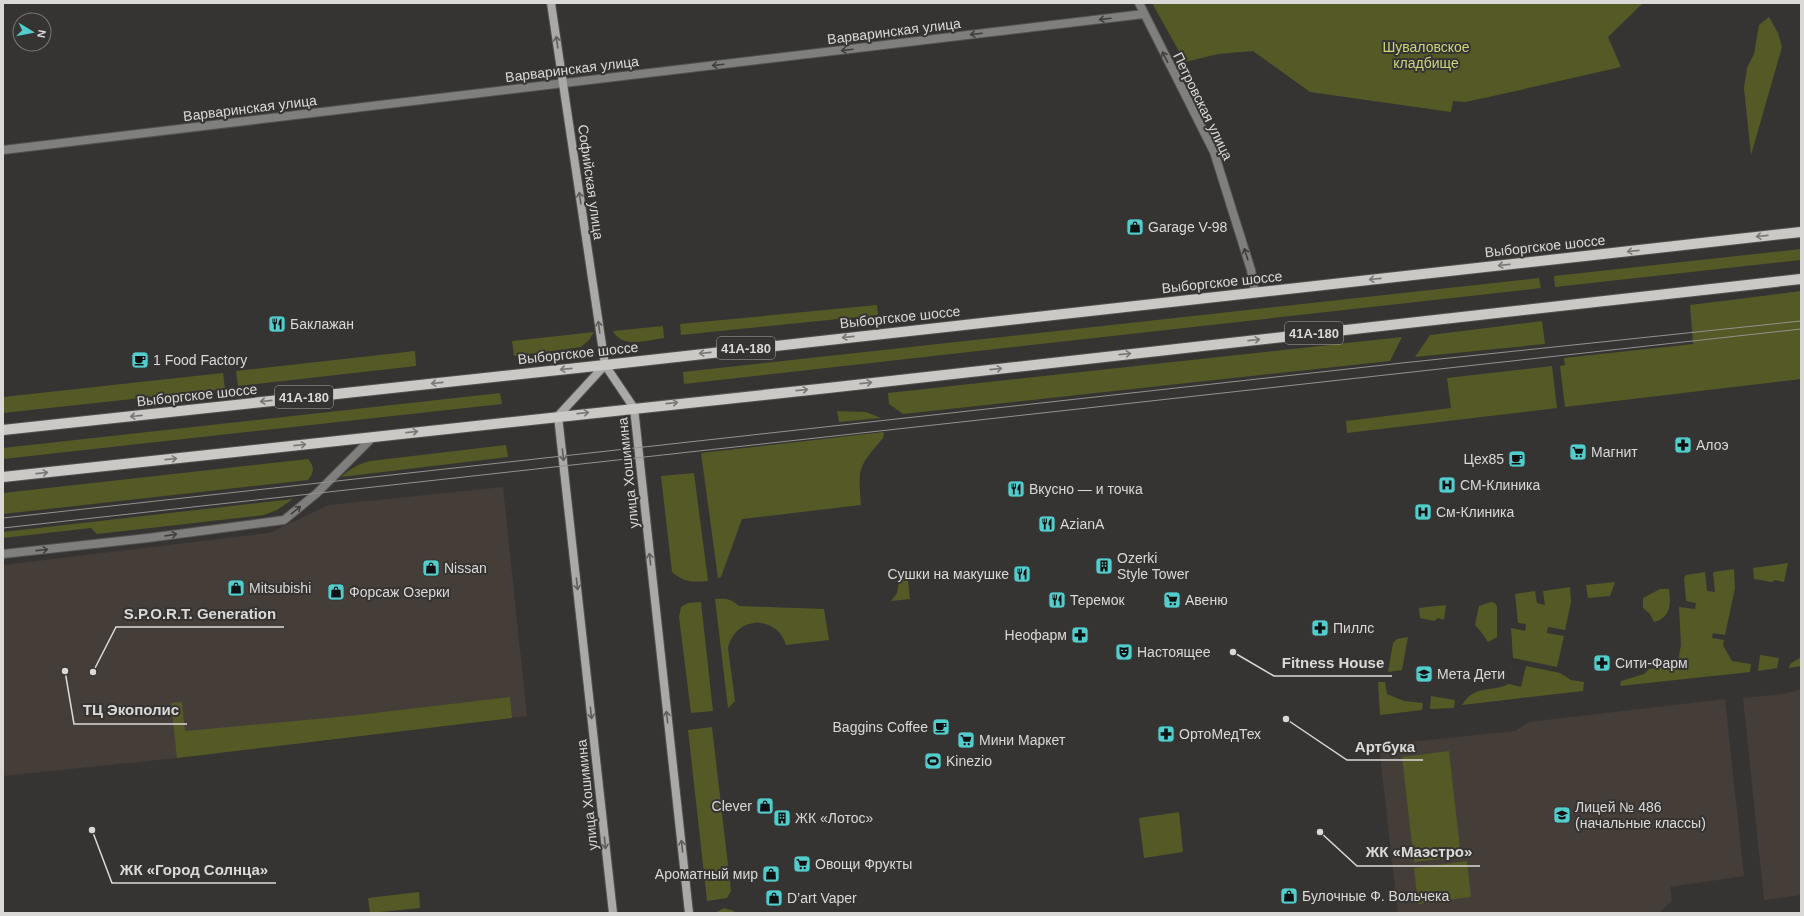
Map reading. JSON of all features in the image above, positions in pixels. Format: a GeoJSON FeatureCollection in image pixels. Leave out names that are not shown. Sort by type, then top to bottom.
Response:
{"type":"FeatureCollection","features":[{"type":"Feature","properties":{"kind":"main road","name":"Выборгское шоссе"},"geometry":{"type":"LineString","coordinates":[[3,430],[605,365],[1801,232]]}},
{"type":"Feature","properties":{"kind":"main road","name":"41А-180"},"geometry":{"type":"LineString","coordinates":[[3,477],[828,388],[1801,279]]}},
{"type":"Feature","properties":{"kind":"street","name":"Софийская улица"},"geometry":{"type":"LineString","coordinates":[[551,3],[605,365]]}},
{"type":"Feature","properties":{"kind":"street","name":"Петровская улица"},"geometry":{"type":"LineString","coordinates":[[1139,3],[1214,152],[1251,270],[1255,292]]}},
{"type":"Feature","properties":{"kind":"street","name":"Варваринская улица"},"geometry":{"type":"LineString","coordinates":[[3,150],[1144,14]]}},
{"type":"Feature","properties":{"kind":"street","name":"улица Хошимина"},"geometry":{"type":"LineString","coordinates":[[605,365],[634,408],[689,913]]}},
{"type":"Feature","properties":{"kind":"street"},"geometry":{"type":"LineString","coordinates":[[558,416],[605,365]]}},
{"type":"Feature","properties":{"kind":"street","name":"улица Хошимина"},"geometry":{"type":"LineString","coordinates":[[558,416],[613,913]]}},
{"type":"Feature","properties":{"kind":"street"},"geometry":{"type":"LineString","coordinates":[[3,554],[148,538],[284,520],[317,493],[373,436]]}},
{"type":"Feature","properties":{"kind":"shaded area"},"geometry":{"type":"Polygon","coordinates":[[[503,487],[527,716],[177,758],[3,776],[3,565],[269,533],[329,505],[503,487]]]}},
{"type":"Feature","properties":{"kind":"shaded area"},"geometry":{"type":"Polygon","coordinates":[[[1801,689],[1801,895],[1764,900],[1743,698],[1784,694],[1801,689]]]}},
{"type":"Feature","properties":{"kind":"shaded area","name":"Лицей № 486 (начальные классы)"},"geometry":{"type":"Polygon","coordinates":[[[1725,699],[1744,876],[1670,887],[1672,901],[1660,912],[1398,913],[1380,755],[1390,744],[1515,731],[1529,722],[1725,699]]]}},
{"type":"Feature","properties":{"kind":"green space","name":"Шуваловское кладбище"},"geometry":{"type":"Polygon","coordinates":[[[1152,3],[1643,3],[1608,37],[1621,67],[1465,102],[1453,101],[1451,112],[1310,92],[1253,51],[1218,54],[1185,62],[1152,3]]]}},
{"type":"Feature","properties":{"kind":"green space"},"geometry":{"type":"Polygon","coordinates":[[[1769,17],[1778,33],[1782,47],[1751,155],[1744,88],[1747,68],[1754,54],[1759,25],[1769,17]]]}},
{"type":"Feature","properties":{"kind":"green space"},"geometry":{"type":"Polygon","coordinates":[[[1801,249],[1801,260],[1555,287],[1554,276],[1801,249]]]}},
{"type":"Feature","properties":{"kind":"green space"},"geometry":{"type":"Polygon","coordinates":[[[1539,278],[1541,288],[684,384],[683,372],[1539,278]]]}},
{"type":"Feature","properties":{"kind":"green space"},"geometry":{"type":"Polygon","coordinates":[[[1801,291],[1801,379],[1565,407],[1560,366],[1565,365],[1564,358],[1693,344],[1690,305],[1801,291]]]}},
{"type":"Feature","properties":{"kind":"green space"},"geometry":{"type":"Polygon","coordinates":[[[877,305],[878,315],[681,335],[680,324],[877,305]]]}},
{"type":"Feature","properties":{"kind":"green space"},"geometry":{"type":"Polygon","coordinates":[[[1542,321],[1545,344],[1415,357],[1430,335],[1542,321]]]}},
{"type":"Feature","properties":{"kind":"green space"},"geometry":{"type":"Polygon","coordinates":[[[663,326],[664,338],[636,342],[623,340],[617,337],[613,331],[663,326]]]}},
{"type":"Feature","properties":{"kind":"green space"},"geometry":{"type":"Polygon","coordinates":[[[594,332],[589,340],[581,347],[514,356],[512,341],[594,332]]]}},
{"type":"Feature","properties":{"kind":"green space"},"geometry":{"type":"Polygon","coordinates":[[[1402,337],[1390,361],[903,414],[889,404],[888,393],[1402,337]]]}},
{"type":"Feature","properties":{"kind":"green space"},"geometry":{"type":"Polygon","coordinates":[[[415,351],[416,366],[238,386],[236,371],[415,351]]]}},
{"type":"Feature","properties":{"kind":"green space"},"geometry":{"type":"Polygon","coordinates":[[[1552,366],[1557,408],[1347,433],[1346,421],[1451,408],[1447,378],[1552,366]]]}},
{"type":"Feature","properties":{"kind":"green space"},"geometry":{"type":"Polygon","coordinates":[[[223,373],[225,389],[3,413],[3,397],[223,373]]]}},
{"type":"Feature","properties":{"kind":"green space"},"geometry":{"type":"Polygon","coordinates":[[[500,393],[502,404],[3,459],[3,448],[500,393]]]}},
{"type":"Feature","properties":{"kind":"green space"},"geometry":{"type":"Polygon","coordinates":[[[837,411],[866,412],[881,418],[839,422],[837,411]]]}},
{"type":"Feature","properties":{"kind":"green space"},"geometry":{"type":"Polygon","coordinates":[[[884,432],[883,438],[864,462],[862,468],[860,475],[861,505],[742,519],[721,577],[718,578],[701,453],[884,432]]]}},
{"type":"Feature","properties":{"kind":"green space"},"geometry":{"type":"Polygon","coordinates":[[[506,445],[508,457],[341,477],[354,467],[370,461],[506,445]]]}},
{"type":"Feature","properties":{"kind":"green space"},"geometry":{"type":"Polygon","coordinates":[[[308,459],[313,467],[313,470],[312,475],[308,480],[3,514],[3,493],[308,459]]]}},
{"type":"Feature","properties":{"kind":"green space"},"geometry":{"type":"Polygon","coordinates":[[[694,473],[708,581],[697,582],[685,580],[672,572],[661,476],[694,473]]]}},
{"type":"Feature","properties":{"kind":"green space"},"geometry":{"type":"Polygon","coordinates":[[[293,499],[277,510],[264,515],[97,534],[91,528],[3,538],[3,532],[293,499]]]}},
{"type":"Feature","properties":{"kind":"green space"},"geometry":{"type":"Polygon","coordinates":[[[1788,563],[1784,582],[1754,579],[1753,568],[1788,563]]]}},
{"type":"Feature","properties":{"kind":"green space"},"geometry":{"type":"Polygon","coordinates":[[[1734,569],[1735,588],[1725,635],[1713,633],[1712,638],[1724,640],[1723,645],[1732,661],[1751,664],[1750,672],[1620,686],[1621,681],[1644,674],[1649,669],[1668,666],[1678,661],[1681,645],[1679,607],[1695,609],[1696,603],[1686,601],[1684,578],[1686,575],[1705,572],[1707,591],[1715,592],[1713,572],[1734,569]]]}},
{"type":"Feature","properties":{"kind":"green space"},"geometry":{"type":"Polygon","coordinates":[[[907,573],[910,599],[891,601],[897,593],[900,574],[907,573]]]}},
{"type":"Feature","properties":{"kind":"green space"},"geometry":{"type":"Polygon","coordinates":[[[1615,582],[1610,596],[1588,598],[1586,585],[1615,582]]]}},
{"type":"Feature","properties":{"kind":"green space"},"geometry":{"type":"Polygon","coordinates":[[[1570,587],[1571,602],[1565,630],[1548,627],[1547,633],[1564,636],[1557,667],[1513,658],[1511,628],[1525,631],[1526,624],[1518,623],[1515,594],[1535,591],[1537,603],[1545,605],[1543,591],[1570,587]]]}},
{"type":"Feature","properties":{"kind":"green space"},"geometry":{"type":"Polygon","coordinates":[[[1660,589],[1669,589],[1670,605],[1664,617],[1654,622],[1650,614],[1643,608],[1643,598],[1660,589]]]}},
{"type":"Feature","properties":{"kind":"green space"},"geometry":{"type":"Polygon","coordinates":[[[715,599],[728,600],[739,606],[824,609],[829,640],[786,645],[781,635],[774,628],[766,624],[756,623],[747,625],[739,630],[732,637],[728,648],[735,701],[728,708],[715,599]]]}},
{"type":"Feature","properties":{"kind":"green space"},"geometry":{"type":"Polygon","coordinates":[[[701,602],[713,711],[691,713],[679,617],[681,607],[688,603],[701,602]]]}},
{"type":"Feature","properties":{"kind":"green space"},"geometry":{"type":"Polygon","coordinates":[[[1491,602],[1495,603],[1497,607],[1497,637],[1488,642],[1475,625],[1479,606],[1491,602]]]}},
{"type":"Feature","properties":{"kind":"green space"},"geometry":{"type":"Polygon","coordinates":[[[1446,605],[1444,620],[1438,618],[1434,621],[1420,618],[1419,608],[1446,605]]]}},
{"type":"Feature","properties":{"kind":"green space"},"geometry":{"type":"Polygon","coordinates":[[[1408,637],[1402,670],[1388,672],[1393,643],[1397,639],[1408,637]]]}},
{"type":"Feature","properties":{"kind":"green space"},"geometry":{"type":"Polygon","coordinates":[[[1760,655],[1779,658],[1777,668],[1758,671],[1760,655]]]}},
{"type":"Feature","properties":{"kind":"green space"},"geometry":{"type":"Polygon","coordinates":[[[1801,657],[1801,666],[1789,668],[1790,664],[1801,657]]]}},
{"type":"Feature","properties":{"kind":"green space"},"geometry":{"type":"Polygon","coordinates":[[[1526,666],[1560,673],[1571,680],[1584,682],[1583,691],[1462,705],[1472,694],[1483,690],[1502,687],[1509,684],[1521,687],[1526,666]]]}},
{"type":"Feature","properties":{"kind":"green space"},"geometry":{"type":"Polygon","coordinates":[[[1378,682],[1385,682],[1387,694],[1404,701],[1423,703],[1422,710],[1380,715],[1378,682]]]}},
{"type":"Feature","properties":{"kind":"green space"},"geometry":{"type":"Polygon","coordinates":[[[1431,696],[1455,700],[1454,708],[1430,709],[1431,696]]]}},
{"type":"Feature","properties":{"kind":"green space"},"geometry":{"type":"Polygon","coordinates":[[[510,697],[512,718],[177,758],[171,703],[182,702],[185,731],[349,716],[510,697]]]}},
{"type":"Feature","properties":{"kind":"green space"},"geometry":{"type":"Polygon","coordinates":[[[712,727],[731,891],[727,898],[707,901],[688,730],[712,727]]]}},
{"type":"Feature","properties":{"kind":"green space"},"geometry":{"type":"Polygon","coordinates":[[[1449,751],[1461,857],[1414,862],[1402,757],[1449,751]]]}},
{"type":"Feature","properties":{"kind":"green space"},"geometry":{"type":"Polygon","coordinates":[[[1179,812],[1183,852],[1144,858],[1139,818],[1179,812]]]}},
{"type":"Feature","properties":{"kind":"green space"},"geometry":{"type":"Polygon","coordinates":[[[1467,861],[1471,897],[1418,904],[1414,868],[1467,861]]]}},
{"type":"Feature","properties":{"kind":"green space"},"geometry":{"type":"Polygon","coordinates":[[[419,892],[420,908],[370,913],[368,898],[419,892]]]}},
{"type":"Feature","properties":{"kind":"green space"},"geometry":{"type":"Polygon","coordinates":[[[724,908],[734,911],[734,913],[715,913],[724,908]]]}},
{"type":"Feature","properties":{"kind":"tram line"},"geometry":{"type":"LineString","coordinates":[[3,518],[1402,363],[1801,321]]}},
{"type":"Feature","properties":{"kind":"tram line"},"geometry":{"type":"LineString","coordinates":[[3,528],[1801,329]]}},
{"type":"Feature","properties":{"kind":"place","name":"Garage V-98"},"geometry":{"type":"Point","coordinates":[1135,227]}},
{"type":"Feature","properties":{"kind":"place","name":"Баклажан"},"geometry":{"type":"Point","coordinates":[277,324]}},
{"type":"Feature","properties":{"kind":"place","name":"1 Food Factory"},"geometry":{"type":"Point","coordinates":[140,360]}},
{"type":"Feature","properties":{"kind":"place","name":"Алоэ"},"geometry":{"type":"Point","coordinates":[1683,445]}},
{"type":"Feature","properties":{"kind":"place","name":"Магнит"},"geometry":{"type":"Point","coordinates":[1578,452]}},
{"type":"Feature","properties":{"kind":"place","name":"Цех85"},"geometry":{"type":"Point","coordinates":[1517,459]}},
{"type":"Feature","properties":{"kind":"place","name":"СМ-Клиника"},"geometry":{"type":"Point","coordinates":[1447,485]}},
{"type":"Feature","properties":{"kind":"place","name":"Вкусно — и точка"},"geometry":{"type":"Point","coordinates":[1016,489]}},
{"type":"Feature","properties":{"kind":"place","name":"См-Клиника"},"geometry":{"type":"Point","coordinates":[1423,512]}},
{"type":"Feature","properties":{"kind":"place","name":"AzianA"},"geometry":{"type":"Point","coordinates":[1047,524]}},
{"type":"Feature","properties":{"kind":"place","name":"Ozerki Style Tower"},"geometry":{"type":"Point","coordinates":[1104,566]}},
{"type":"Feature","properties":{"kind":"place","name":"Nissan"},"geometry":{"type":"Point","coordinates":[431,568]}},
{"type":"Feature","properties":{"kind":"place","name":"Сушки на макушке"},"geometry":{"type":"Point","coordinates":[1022,574]}},
{"type":"Feature","properties":{"kind":"place","name":"Mitsubishi"},"geometry":{"type":"Point","coordinates":[236,588]}},
{"type":"Feature","properties":{"kind":"place","name":"Форсаж Озерки"},"geometry":{"type":"Point","coordinates":[336,592]}},
{"type":"Feature","properties":{"kind":"place","name":"Теремок"},"geometry":{"type":"Point","coordinates":[1057,600]}},
{"type":"Feature","properties":{"kind":"place","name":"Авеню"},"geometry":{"type":"Point","coordinates":[1172,600]}},
{"type":"Feature","properties":{"kind":"place","name":"Пиллс"},"geometry":{"type":"Point","coordinates":[1320,628]}},
{"type":"Feature","properties":{"kind":"place","name":"Неофарм"},"geometry":{"type":"Point","coordinates":[1080,635]}},
{"type":"Feature","properties":{"kind":"place","name":"Настоящее"},"geometry":{"type":"Point","coordinates":[1124,652]}},
{"type":"Feature","properties":{"kind":"place","name":"Fitness House"},"geometry":{"type":"Point","coordinates":[1233,652]}},
{"type":"Feature","properties":{"kind":"place","name":"Сити-Фарм"},"geometry":{"type":"Point","coordinates":[1602,663]}},
{"type":"Feature","properties":{"kind":"place","name":"ТЦ Экополис"},"geometry":{"type":"Point","coordinates":[65,671]}},
{"type":"Feature","properties":{"kind":"place","name":"S.P.O.R.T. Generation"},"geometry":{"type":"Point","coordinates":[93,672]}},
{"type":"Feature","properties":{"kind":"place","name":"Мета Дети"},"geometry":{"type":"Point","coordinates":[1424,674]}},
{"type":"Feature","properties":{"kind":"place","name":"Артбука"},"geometry":{"type":"Point","coordinates":[1286,719]}},
{"type":"Feature","properties":{"kind":"place","name":"Baggins Coffee"},"geometry":{"type":"Point","coordinates":[941,727]}},
{"type":"Feature","properties":{"kind":"place","name":"ОртоМедТех"},"geometry":{"type":"Point","coordinates":[1166,734]}},
{"type":"Feature","properties":{"kind":"place","name":"Мини Маркет"},"geometry":{"type":"Point","coordinates":[966,740]}},
{"type":"Feature","properties":{"kind":"place","name":"Kinezio"},"geometry":{"type":"Point","coordinates":[933,761]}},
{"type":"Feature","properties":{"kind":"place","name":"Clever"},"geometry":{"type":"Point","coordinates":[765,806]}},
{"type":"Feature","properties":{"kind":"place","name":"Лицей № 486 (начальные классы)"},"geometry":{"type":"Point","coordinates":[1562,815]}},
{"type":"Feature","properties":{"kind":"place","name":"ЖК «Лотос»"},"geometry":{"type":"Point","coordinates":[782,818]}},
{"type":"Feature","properties":{"kind":"place","name":"ЖК «Город Солнца»"},"geometry":{"type":"Point","coordinates":[92,830]}},
{"type":"Feature","properties":{"kind":"place","name":"ЖК «Маэстро»"},"geometry":{"type":"Point","coordinates":[1320,832]}},
{"type":"Feature","properties":{"kind":"place","name":"Овощи Фрукты"},"geometry":{"type":"Point","coordinates":[802,864]}},
{"type":"Feature","properties":{"kind":"place","name":"Ароматный мир"},"geometry":{"type":"Point","coordinates":[771,874]}},
{"type":"Feature","properties":{"kind":"place","name":"Булочные Ф. Вольчека"},"geometry":{"type":"Point","coordinates":[1289,896]}},
{"type":"Feature","properties":{"kind":"place","name":"D’art Vaper"},"geometry":{"type":"Point","coordinates":[774,898]}}]}
